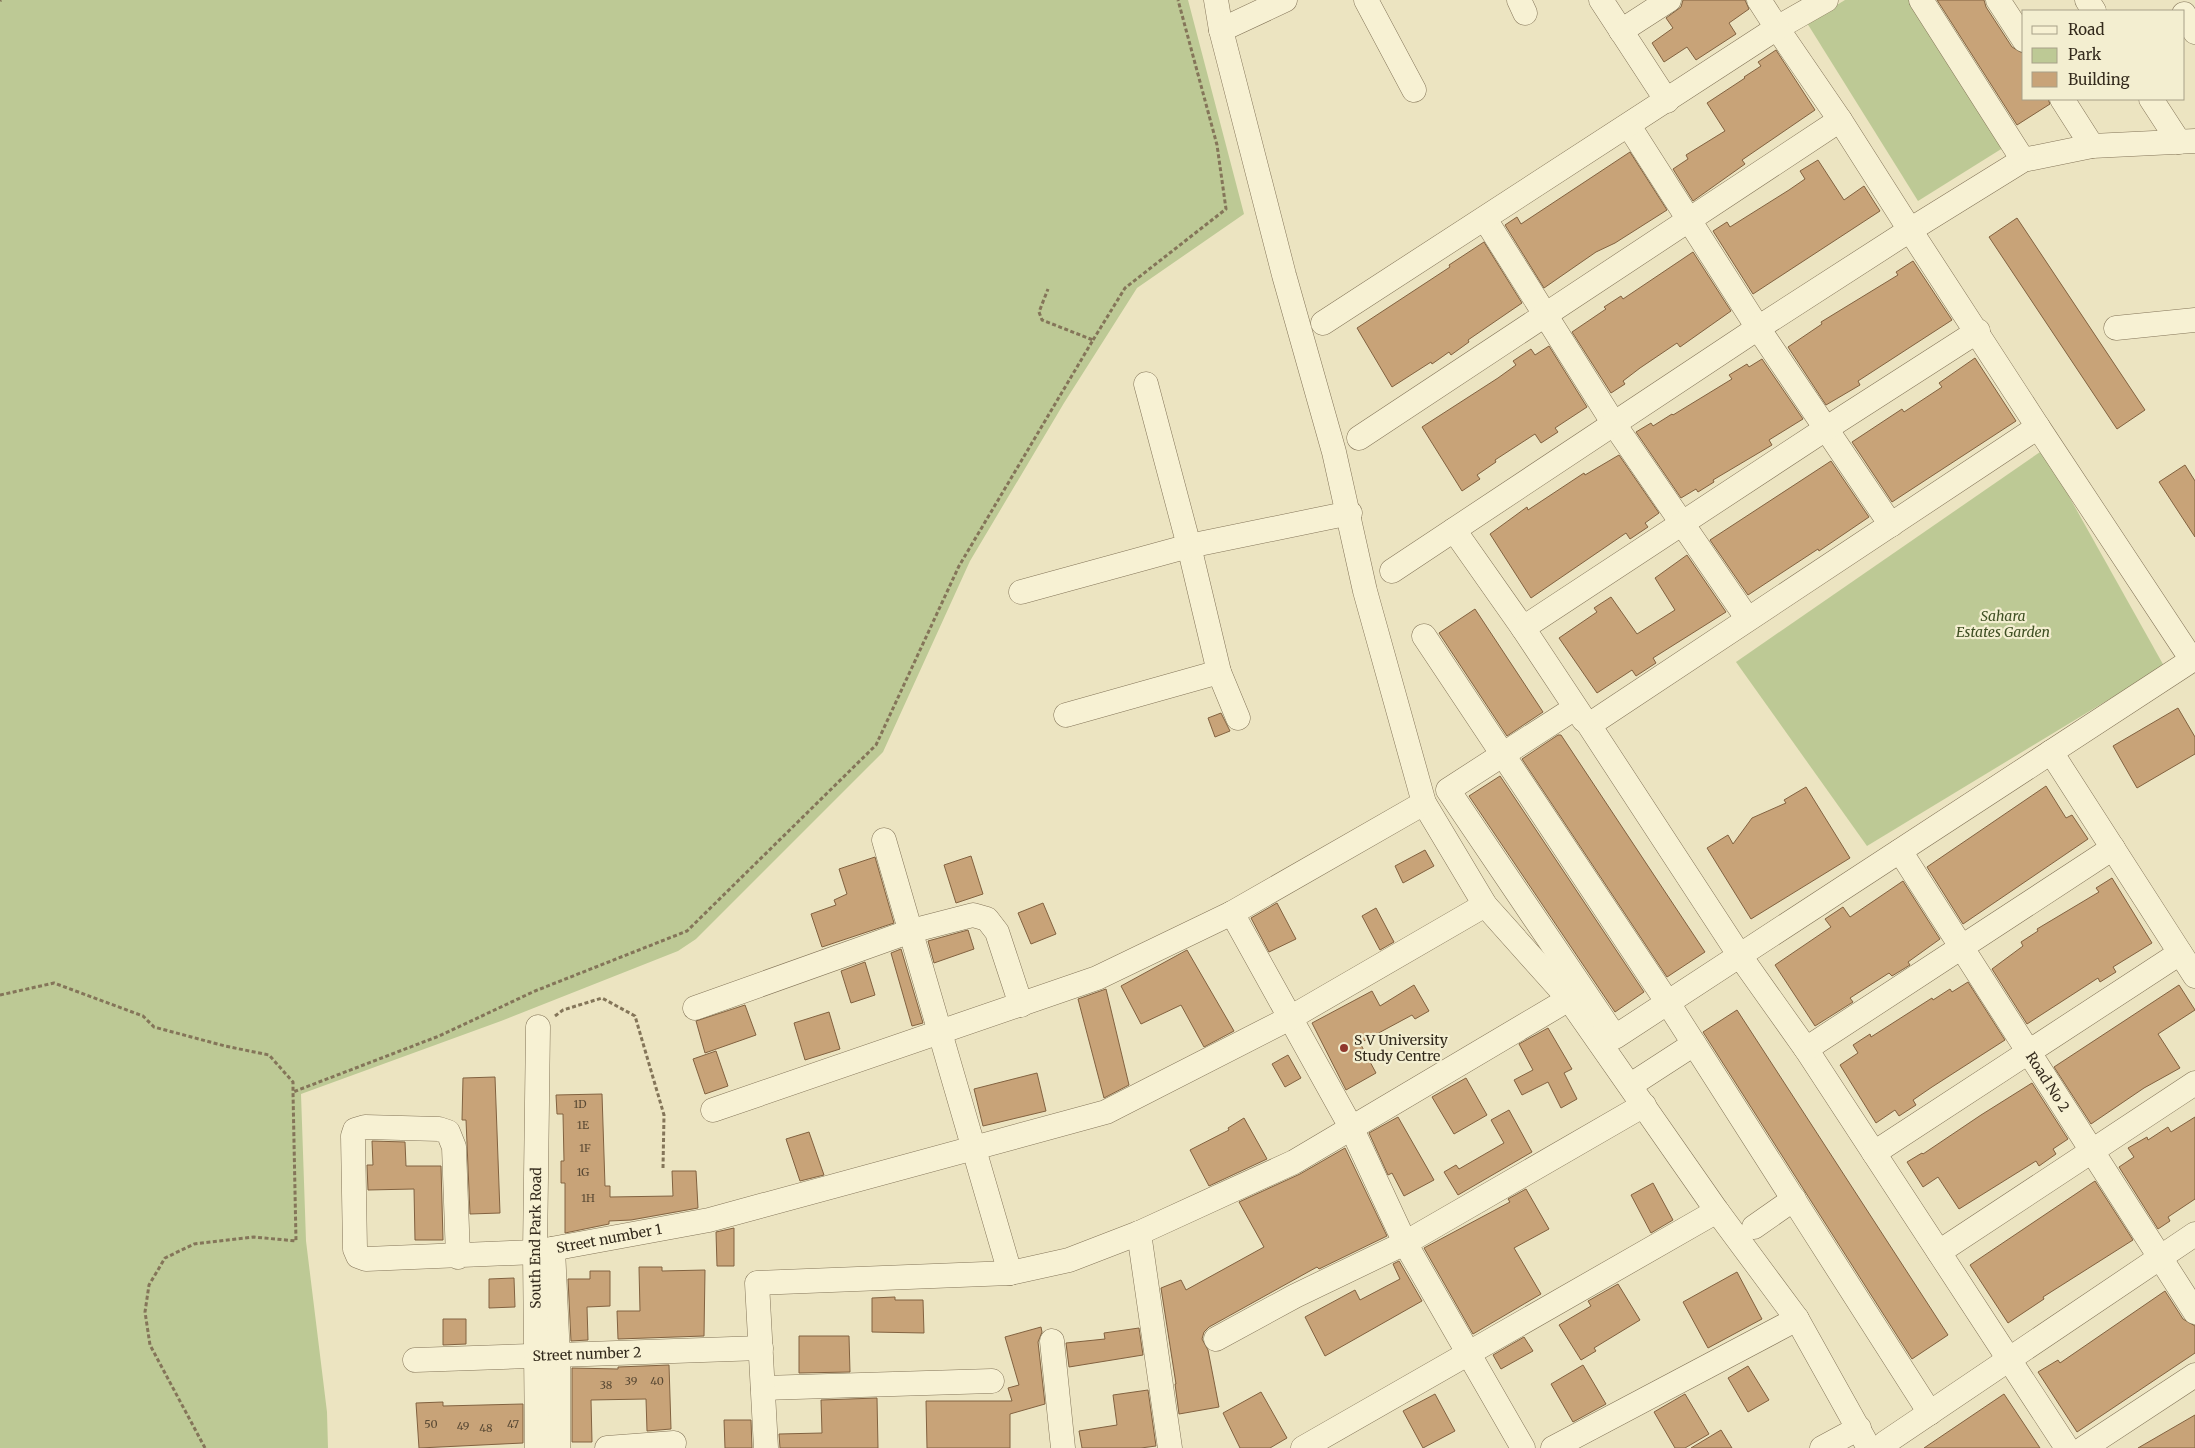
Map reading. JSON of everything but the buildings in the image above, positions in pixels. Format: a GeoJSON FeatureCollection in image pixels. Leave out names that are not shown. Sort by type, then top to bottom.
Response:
{"type":"FeatureCollection","features":[{"type":"Feature","properties":{"kind":"street"},"geometry":{"type":"LineString","coordinates":[[1216,0],[1221,30],[1284,275],[1350,513],[1365,591],[1424,803],[1485,905],[1569,999],[1717,1211],[1797,1319],[1871,1440]]}},
{"type":"Feature","properties":{"kind":"street"},"geometry":{"type":"LineString","coordinates":[[1221,30],[1285,0]]}},
{"type":"Feature","properties":{"kind":"street"},"geometry":{"type":"LineString","coordinates":[[1366,0],[1414,90]]}},
{"type":"Feature","properties":{"kind":"street"},"geometry":{"type":"LineString","coordinates":[[1601,0],[1667,101]]}},
{"type":"Feature","properties":{"kind":"street"},"geometry":{"type":"LineString","coordinates":[[1621,31],[1669,0]]}},
{"type":"Feature","properties":{"kind":"street"},"geometry":{"type":"LineString","coordinates":[[1759,0],[1840,120],[1910,230],[1978,331],[2038,427],[2194,662],[2051,752],[1615,1037],[1448,790],[1504,756],[1582,717],[1747,618],[2038,427]]}},
{"type":"Feature","properties":{"kind":"street"},"geometry":{"type":"LineString","coordinates":[[1323,323],[1778,28],[1826,0]]}},
{"type":"Feature","properties":{"kind":"street"},"geometry":{"type":"LineString","coordinates":[[1920,0],[2023,160]]}},
{"type":"Feature","properties":{"kind":"street"},"geometry":{"type":"LineString","coordinates":[[1998,0],[2022,37]]}},
{"type":"Feature","properties":{"kind":"street"},"geometry":{"type":"LineString","coordinates":[[2152,100],[2187,142]]}},
{"type":"Feature","properties":{"kind":"street"},"geometry":{"type":"LineString","coordinates":[[2070,102],[2092,146]]}},
{"type":"Feature","properties":{"kind":"street"},"geometry":{"type":"LineString","coordinates":[[1359,438],[1840,120]]}},
{"type":"Feature","properties":{"kind":"street"},"geometry":{"type":"LineString","coordinates":[[1629,126],[1758,328],[1891,525]]}},
{"type":"Feature","properties":{"kind":"street"},"geometry":{"type":"LineString","coordinates":[[1392,570],[1758,328],[2023,160],[2092,146],[2187,142]]}},
{"type":"Feature","properties":{"kind":"street"},"geometry":{"type":"LineString","coordinates":[[1485,219],[1546,313],[1614,424],[1747,618]]}},
{"type":"Feature","properties":{"kind":"street"},"geometry":{"type":"LineString","coordinates":[[2116,328],[2195,320]]}},
{"type":"Feature","properties":{"kind":"street"},"geometry":{"type":"LineString","coordinates":[[1524,628],[1978,331]]}},
{"type":"Feature","properties":{"kind":"street"},"geometry":{"type":"LineString","coordinates":[[1146,384],[1189,546],[1219,672],[1238,718]]}},
{"type":"Feature","properties":{"kind":"street"},"geometry":{"type":"LineString","coordinates":[[1020,592],[1189,546],[1350,513]]}},
{"type":"Feature","properties":{"kind":"street"},"geometry":{"type":"LineString","coordinates":[[1454,530],[1524,628],[1740,956],[1806,1049],[2066,1448]]}},
{"type":"Feature","properties":{"kind":"street"},"geometry":{"type":"LineString","coordinates":[[1424,636],[1668,1003],[1930,1413]]}},
{"type":"Feature","properties":{"kind":"street"},"geometry":{"type":"LineString","coordinates":[[1066,716],[1219,672]]}},
{"type":"Feature","properties":{"kind":"street"},"geometry":{"type":"LineString","coordinates":[[2051,752],[2195,976]]}},
{"type":"Feature","properties":{"kind":"street"},"geometry":{"type":"LineString","coordinates":[[713,1110],[1096,978],[1232,912],[1424,803]]}},
{"type":"Feature","properties":{"kind":"street"},"geometry":{"type":"LineString","coordinates":[[884,840],[942,1032],[973,1147],[1010,1272]]}},
{"type":"Feature","properties":{"kind":"street"},"geometry":{"type":"LineString","coordinates":[[1806,1049],[2113,848]]}},
{"type":"Feature","properties":{"kind":"street","name":"Road No 2"},"geometry":{"type":"LineString","coordinates":[[1900,850],[2195,1312]]}},
{"type":"Feature","properties":{"kind":"street","name":"Street number 1"},"geometry":{"type":"LineString","coordinates":[[458,1257],[454,1147],[448,1132],[439,1129],[365,1127],[355,1130],[353,1136],[355,1249],[358,1256],[366,1259],[458,1257],[544,1251],[709,1220],[1106,1112],[1290,1018],[1485,905]]}},
{"type":"Feature","properties":{"kind":"street"},"geometry":{"type":"LineString","coordinates":[[1232,912],[1352,1128],[1405,1243],[1523,1448]]}},
{"type":"Feature","properties":{"kind":"street"},"geometry":{"type":"LineString","coordinates":[[695,1008],[910,931],[973,915],[987,919],[997,932],[1021,1005]]}},
{"type":"Feature","properties":{"kind":"street"},"geometry":{"type":"LineString","coordinates":[[1874,1153],[2180,953]]}},
{"type":"Feature","properties":{"kind":"street"},"geometry":{"type":"LineString","coordinates":[[766,1448],[757,1283],[1010,1272],[1069,1260],[1139,1233],[1294,1162],[1569,999]]}},
{"type":"Feature","properties":{"kind":"street","name":"South End Park Road"},"geometry":{"type":"LineString","coordinates":[[538,1027],[547,1357],[558,1448]]}},
{"type":"Feature","properties":{"kind":"street"},"geometry":{"type":"LineString","coordinates":[[1640,1079],[1694,1044]]}},
{"type":"Feature","properties":{"kind":"street"},"geometry":{"type":"LineString","coordinates":[[1939,1252],[2195,1083]]}},
{"type":"Feature","properties":{"kind":"street"},"geometry":{"type":"LineString","coordinates":[[1216,1339],[1295,1296],[1405,1243],[1644,1105]]}},
{"type":"Feature","properties":{"kind":"street"},"geometry":{"type":"LineString","coordinates":[[1754,1228],[1794,1199]]}},
{"type":"Feature","properties":{"kind":"street"},"geometry":{"type":"LineString","coordinates":[[1303,1448],[1717,1211]]}},
{"type":"Feature","properties":{"kind":"street"},"geometry":{"type":"LineString","coordinates":[[1139,1233],[1170,1448]]}},
{"type":"Feature","properties":{"kind":"street"},"geometry":{"type":"LineString","coordinates":[[1822,1448],[1871,1440],[1930,1413],[2195,1234]]}},
{"type":"Feature","properties":{"kind":"street"},"geometry":{"type":"LineString","coordinates":[[1553,1448],[1797,1319]]}},
{"type":"Feature","properties":{"kind":"street"},"geometry":{"type":"LineString","coordinates":[[1052,1341],[1063,1448]]}},
{"type":"Feature","properties":{"kind":"street","name":"Street number 2"},"geometry":{"type":"LineString","coordinates":[[415,1360],[547,1357],[761,1348]]}},
{"type":"Feature","properties":{"kind":"street","name":"South End Park Road"},"geometry":{"type":"LineString","coordinates":[[537,1448],[547,1357]]}},
{"type":"Feature","properties":{"kind":"street"},"geometry":{"type":"LineString","coordinates":[[2084,1448],[2195,1374]]}},
{"type":"Feature","properties":{"kind":"street"},"geometry":{"type":"LineString","coordinates":[[763,1388],[992,1381]]}},
{"type":"Feature","properties":{"kind":"street"},"geometry":{"type":"LineString","coordinates":[[607,1448],[674,1443]]}},
{"type":"Feature","properties":{"kind":"path"},"geometry":{"type":"LineString","coordinates":[[293,1092],[438,1036],[535,992],[687,931],[876,745],[959,566],[1093,340],[1126,288],[1226,208],[1216,145],[1178,0]]}},
{"type":"Feature","properties":{"kind":"path"},"geometry":{"type":"LineString","coordinates":[[1048,289],[1039,312],[1042,320],[1093,340]]}},
{"type":"Feature","properties":{"kind":"path"},"geometry":{"type":"LineString","coordinates":[[0,995],[54,983],[143,1016],[154,1027],[225,1046],[268,1055],[293,1082],[296,1241],[254,1236],[194,1244],[165,1258],[149,1285],[146,1312],[150,1345],[205,1448]]}},
{"type":"Feature","properties":{"kind":"path"},"geometry":{"type":"LineString","coordinates":[[538,1027],[563,1010],[602,998],[635,1016],[664,1115],[663,1168]]}},
{"type":"Feature","properties":{"kind":"green space"},"geometry":{"type":"Polygon","coordinates":[[[0,0],[1188,0],[1244,214],[1137,288],[1064,403],[970,561],[883,752],[696,939],[678,951],[501,1021],[301,1094],[306,1241],[327,1412],[328,1448],[0,1448],[0,0]]]}},
{"type":"Feature","properties":{"kind":"green space"},"geometry":{"type":"Polygon","coordinates":[[[1845,0],[1915,0],[2006,146],[1918,201],[1807,23],[1845,0]]]}},
{"type":"Feature","properties":{"kind":"green space","name":"Sahara Estates Garden"},"geometry":{"type":"Polygon","coordinates":[[[2043,450],[2164,666],[1867,846],[1736,662],[2043,450]]]}},
{"type":"Feature","properties":{"kind":"place","name":"S V University Study Centre"},"geometry":{"type":"Point","coordinates":[1344,1048]}}]}
